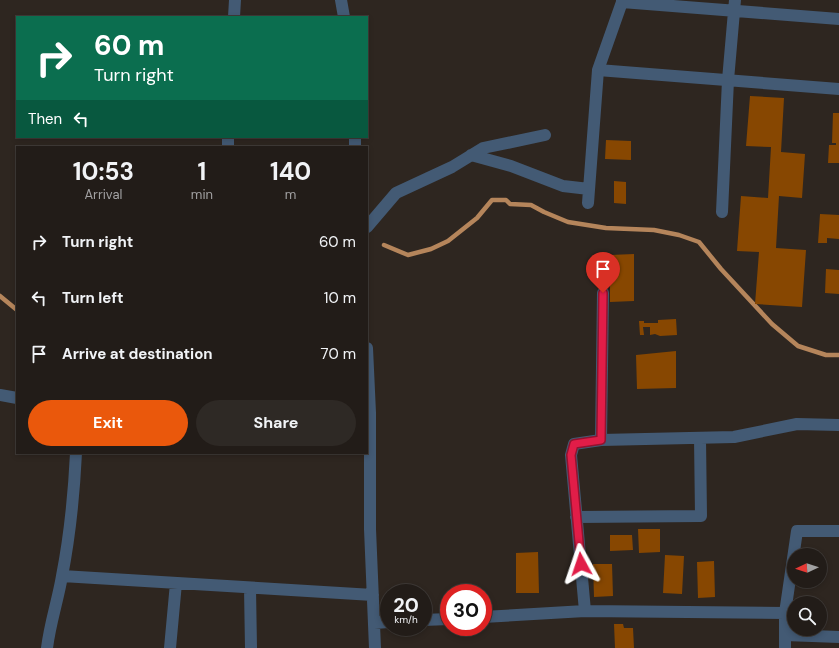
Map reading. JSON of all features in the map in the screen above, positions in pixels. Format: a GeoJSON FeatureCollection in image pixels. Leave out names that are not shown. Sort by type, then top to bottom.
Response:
{"type":"FeatureCollection","features":[{"type":"Feature","properties":{"kind":"street"},"geometry":{"type":"LineString","coordinates":[[234,16],[235,0]]}},
{"type":"Feature","properties":{"kind":"street"},"geometry":{"type":"LineString","coordinates":[[341,0],[344,16]]}},
{"type":"Feature","properties":{"kind":"street"},"geometry":{"type":"LineString","coordinates":[[588,203],[598,70],[622,1],[734,5],[839,19]]}},
{"type":"Feature","properties":{"kind":"street"},"geometry":{"type":"LineString","coordinates":[[722,212],[728,80],[734,5]]}},
{"type":"Feature","properties":{"kind":"street"},"geometry":{"type":"LineString","coordinates":[[598,70],[839,89]]}},
{"type":"Feature","properties":{"kind":"street"},"geometry":{"type":"LineString","coordinates":[[368,226],[396,193],[452,167],[483,148],[545,135]]}},
{"type":"Feature","properties":{"kind":"street"},"geometry":{"type":"LineString","coordinates":[[471,155],[511,166],[563,186],[589,189]]}},
{"type":"Feature","properties":{"kind":"street"},"geometry":{"type":"LineString","coordinates":[[601,440],[603,293]]}},
{"type":"Feature","properties":{"kind":"street"},"geometry":{"type":"LineString","coordinates":[[368,370],[370,413],[370,529],[376,648]]}},
{"type":"Feature","properties":{"kind":"street"},"geometry":{"type":"LineString","coordinates":[[0,395],[16,398]]}},
{"type":"Feature","properties":{"kind":"street"},"geometry":{"type":"LineString","coordinates":[[585,611],[571,455],[574,444],[601,440],[734,437],[797,424],[839,424]]}},
{"type":"Feature","properties":{"kind":"street"},"geometry":{"type":"LineString","coordinates":[[576,517],[701,516],[700,438]]}},
{"type":"Feature","properties":{"kind":"street"},"geometry":{"type":"LineString","coordinates":[[47,648],[49,632],[62,576],[73,507],[76,454]]}},
{"type":"Feature","properties":{"kind":"street"},"geometry":{"type":"LineString","coordinates":[[785,648],[785,613],[797,531],[839,531]]}},
{"type":"Feature","properties":{"kind":"street"},"geometry":{"type":"LineString","coordinates":[[62,576],[373,595]]}},
{"type":"Feature","properties":{"kind":"street"},"geometry":{"type":"LineString","coordinates":[[170,648],[176,583]]}},
{"type":"Feature","properties":{"kind":"street"},"geometry":{"type":"LineString","coordinates":[[250,588],[251,648]]}},
{"type":"Feature","properties":{"kind":"street"},"geometry":{"type":"LineString","coordinates":[[492,616],[585,611],[785,613]]}},
{"type":"Feature","properties":{"kind":"street"},"geometry":{"type":"LineString","coordinates":[[374,623],[380,623]]}},
{"type":"Feature","properties":{"kind":"street"},"geometry":{"type":"LineString","coordinates":[[785,635],[839,637]]}},
{"type":"Feature","properties":{"kind":"building"},"geometry":{"type":"Polygon","coordinates":[[[750,96],[784,98],[781,152],[805,154],[802,198],[779,196],[776,248],[806,250],[802,307],[755,304],[759,252],[737,251],[741,196],[768,198],[771,147],[746,146],[750,96]]]}},
{"type":"Feature","properties":{"kind":"building"},"geometry":{"type":"Polygon","coordinates":[[[833,113],[839,113],[839,163],[828,163],[829,145],[836,145],[836,143],[832,143],[833,113]]]}},
{"type":"Feature","properties":{"kind":"building"},"geometry":{"type":"Polygon","coordinates":[[[606,140],[631,141],[631,160],[605,159],[606,140]]]}},
{"type":"Feature","properties":{"kind":"building"},"geometry":{"type":"Polygon","coordinates":[[[614,181],[626,182],[626,204],[614,203],[614,181]]]}},
{"type":"Feature","properties":{"kind":"building"},"geometry":{"type":"Polygon","coordinates":[[[820,214],[839,215],[839,239],[827,238],[827,243],[818,243],[820,214]]]}},
{"type":"Feature","properties":{"kind":"building"},"geometry":{"type":"Polygon","coordinates":[[[634,254],[634,301],[610,302],[610,255],[634,254]]]}},
{"type":"Feature","properties":{"kind":"building"},"geometry":{"type":"Polygon","coordinates":[[[826,269],[839,270],[839,294],[825,293],[826,269]]]}},
{"type":"Feature","properties":{"kind":"building"},"geometry":{"type":"Polygon","coordinates":[[[676,319],[677,335],[650,335],[650,327],[643,327],[644,335],[640,335],[639,321],[644,321],[644,323],[658,323],[658,320],[676,319]]]}},
{"type":"Feature","properties":{"kind":"building"},"geometry":{"type":"Polygon","coordinates":[[[676,351],[676,388],[637,389],[636,355],[676,351]]]}},
{"type":"Feature","properties":{"kind":"building"},"geometry":{"type":"Polygon","coordinates":[[[638,529],[660,529],[660,552],[639,553],[638,529]]]}},
{"type":"Feature","properties":{"kind":"building"},"geometry":{"type":"Polygon","coordinates":[[[610,535],[632,535],[633,550],[610,551],[610,535]]]}},
{"type":"Feature","properties":{"kind":"building"},"geometry":{"type":"Polygon","coordinates":[[[538,552],[539,593],[516,593],[516,553],[538,552]]]}},
{"type":"Feature","properties":{"kind":"building"},"geometry":{"type":"Polygon","coordinates":[[[665,555],[684,556],[682,594],[663,593],[665,555]]]}},
{"type":"Feature","properties":{"kind":"building"},"geometry":{"type":"Polygon","coordinates":[[[714,561],[715,597],[698,598],[697,562],[714,561]]]}},
{"type":"Feature","properties":{"kind":"building"},"geometry":{"type":"Polygon","coordinates":[[[593,564],[612,564],[613,596],[594,597],[593,564]]]}},
{"type":"Feature","properties":{"kind":"building"},"geometry":{"type":"Polygon","coordinates":[[[614,624],[623,624],[624,628],[633,628],[634,648],[615,648],[614,624]]]}},
{"type":"Feature","properties":{"kind":"waterway"},"geometry":{"type":"LineString","coordinates":[[384,245],[408,255],[431,249],[448,241],[477,218],[492,200],[506,200],[510,204],[531,205],[568,222],[606,228],[654,230],[679,235],[699,242],[721,269],[772,324],[798,346],[826,355],[839,355]]}},
{"type":"Feature","properties":{"kind":"waterway"},"geometry":{"type":"LineString","coordinates":[[0,296],[16,309]]}},
{"type":"Feature","properties":{"kind":"route"},"geometry":{"type":"LineString","coordinates":[[581,564],[571,455],[574,444],[601,440],[603,293]]}}]}
